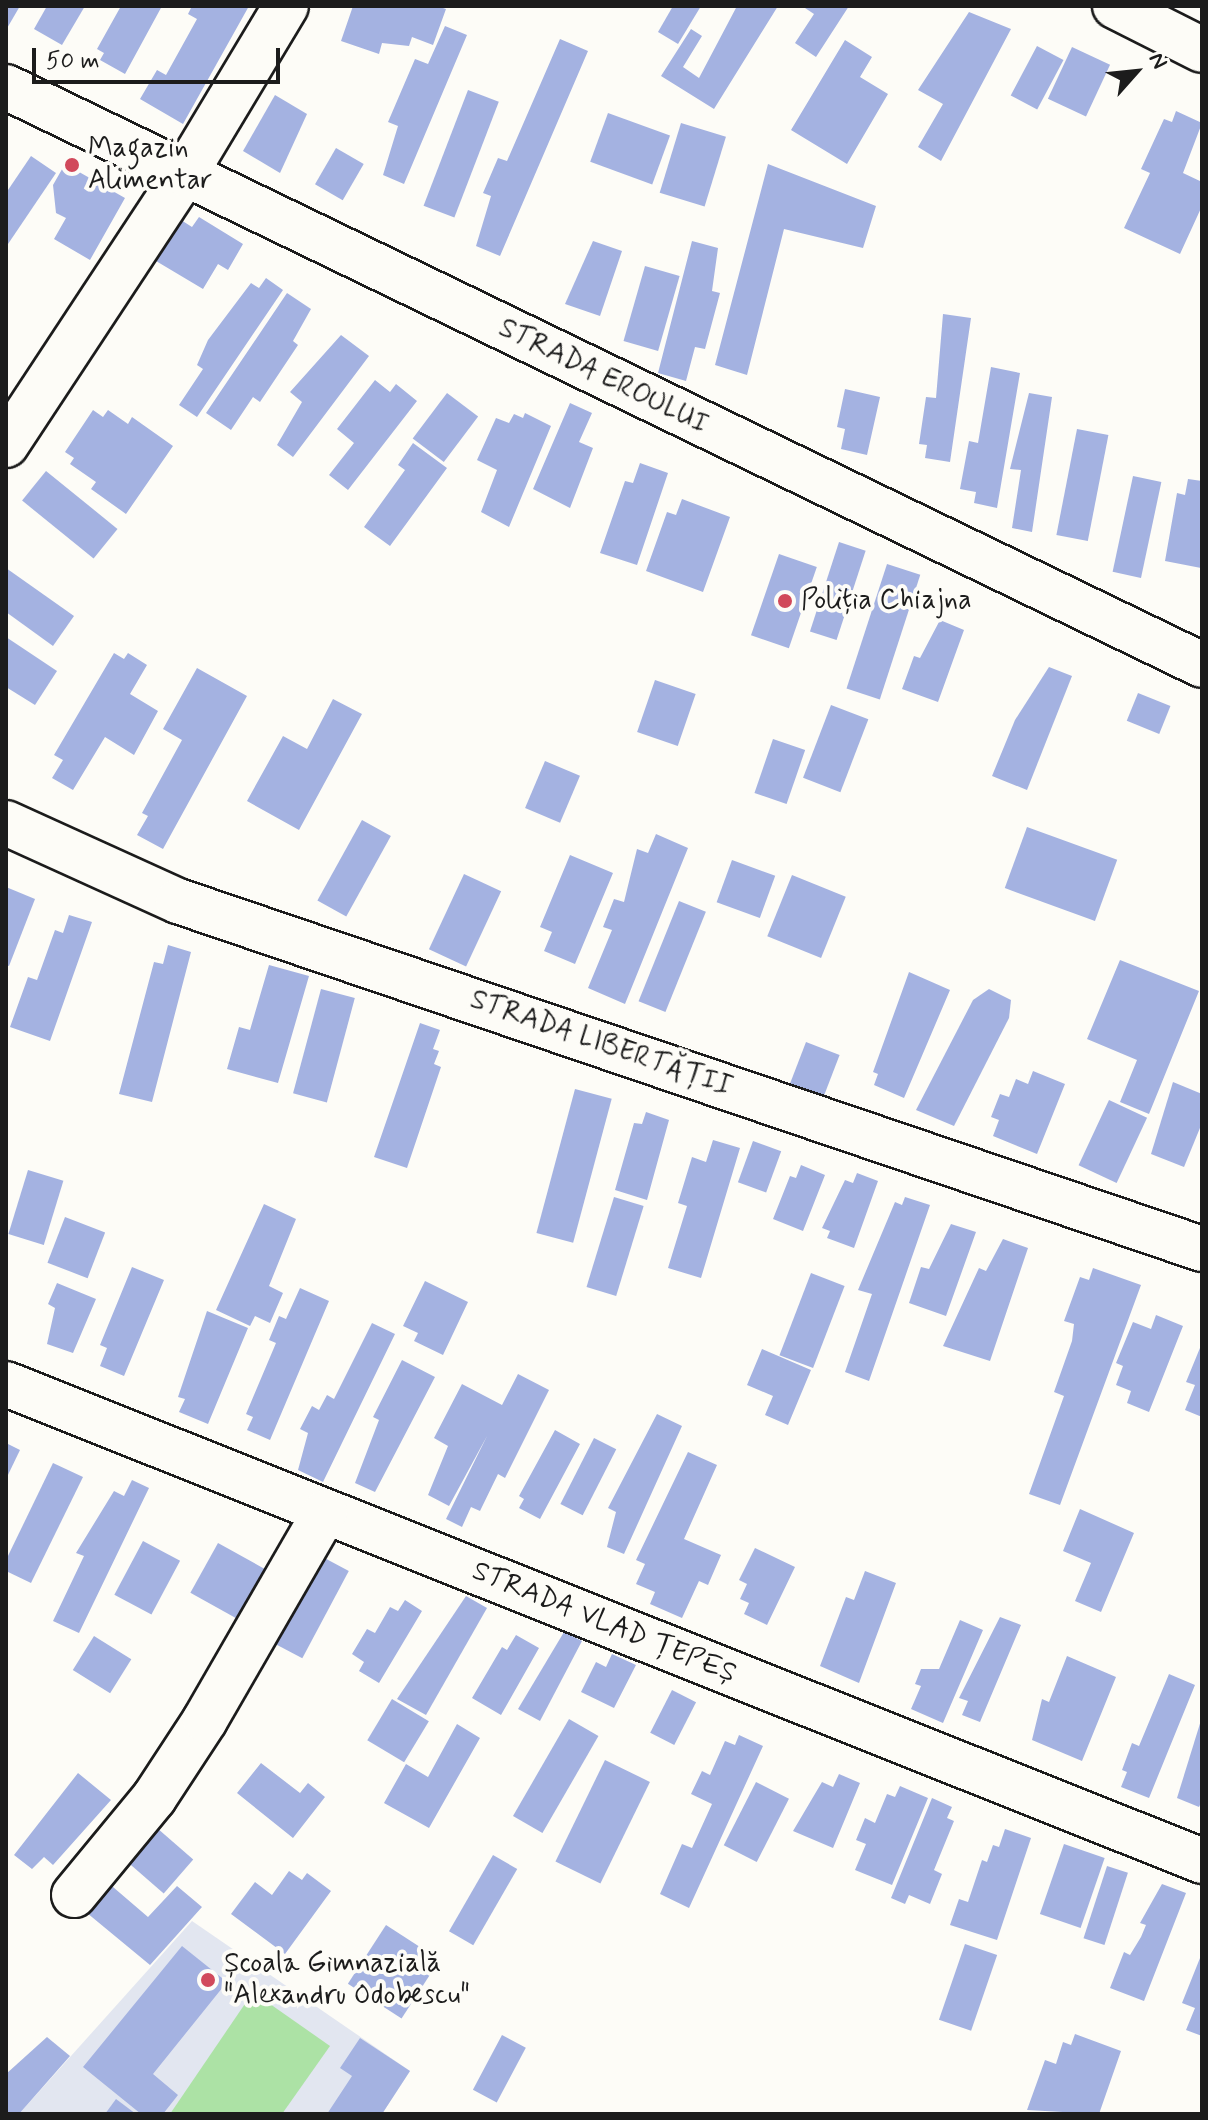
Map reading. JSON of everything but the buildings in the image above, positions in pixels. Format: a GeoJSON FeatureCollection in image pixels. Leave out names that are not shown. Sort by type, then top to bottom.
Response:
{"type":"FeatureCollection","features":[{"type":"Feature","properties":{"kind":"street"},"geometry":{"type":"LineString","coordinates":[[6,445],[185,174],[286,6]]}},
{"type":"Feature","properties":{"kind":"street"},"geometry":{"type":"LineString","coordinates":[[1115,6],[1202,50]]}},
{"type":"Feature","properties":{"kind":"street","name":"STRADA EROULUI"},"geometry":{"type":"LineString","coordinates":[[6,87],[1202,665]]}},
{"type":"Feature","properties":{"kind":"street","name":"STRADA LIBERTĂȚII"},"geometry":{"type":"LineString","coordinates":[[6,823],[178,901],[1202,1249]]}},
{"type":"Feature","properties":{"kind":"street","name":"STRADA VLAD ȚEPEȘ"},"geometry":{"type":"LineString","coordinates":[[6,1384],[1202,1861]]}},
{"type":"Feature","properties":{"kind":"street"},"geometry":{"type":"LineString","coordinates":[[74,1895],[154,1798],[205,1720],[325,1512]]}},
{"type":"Feature","properties":{"kind":"shaded area","name":"Școala Gimnazială \"Alexandru Odobescu\""},"geometry":{"type":"Polygon","coordinates":[[[192,1921],[410,2071],[382,2114],[19,2114],[192,1921]]]}},
{"type":"Feature","properties":{"kind":"green space"},"geometry":{"type":"Polygon","coordinates":[[[253,1992],[330,2046],[282,2114],[170,2114],[253,1992]]]}},
{"type":"Feature","properties":{"kind":"place","name":"Magazin Alimentar"},"geometry":{"type":"Point","coordinates":[72,165]}},
{"type":"Feature","properties":{"kind":"place","name":"Poliția Chiajna"},"geometry":{"type":"Point","coordinates":[785,601]}},
{"type":"Feature","properties":{"kind":"place","name":"Școala Gimnazială \"Alexandru Odobescu\""},"geometry":{"type":"Point","coordinates":[208,1980]}}]}
